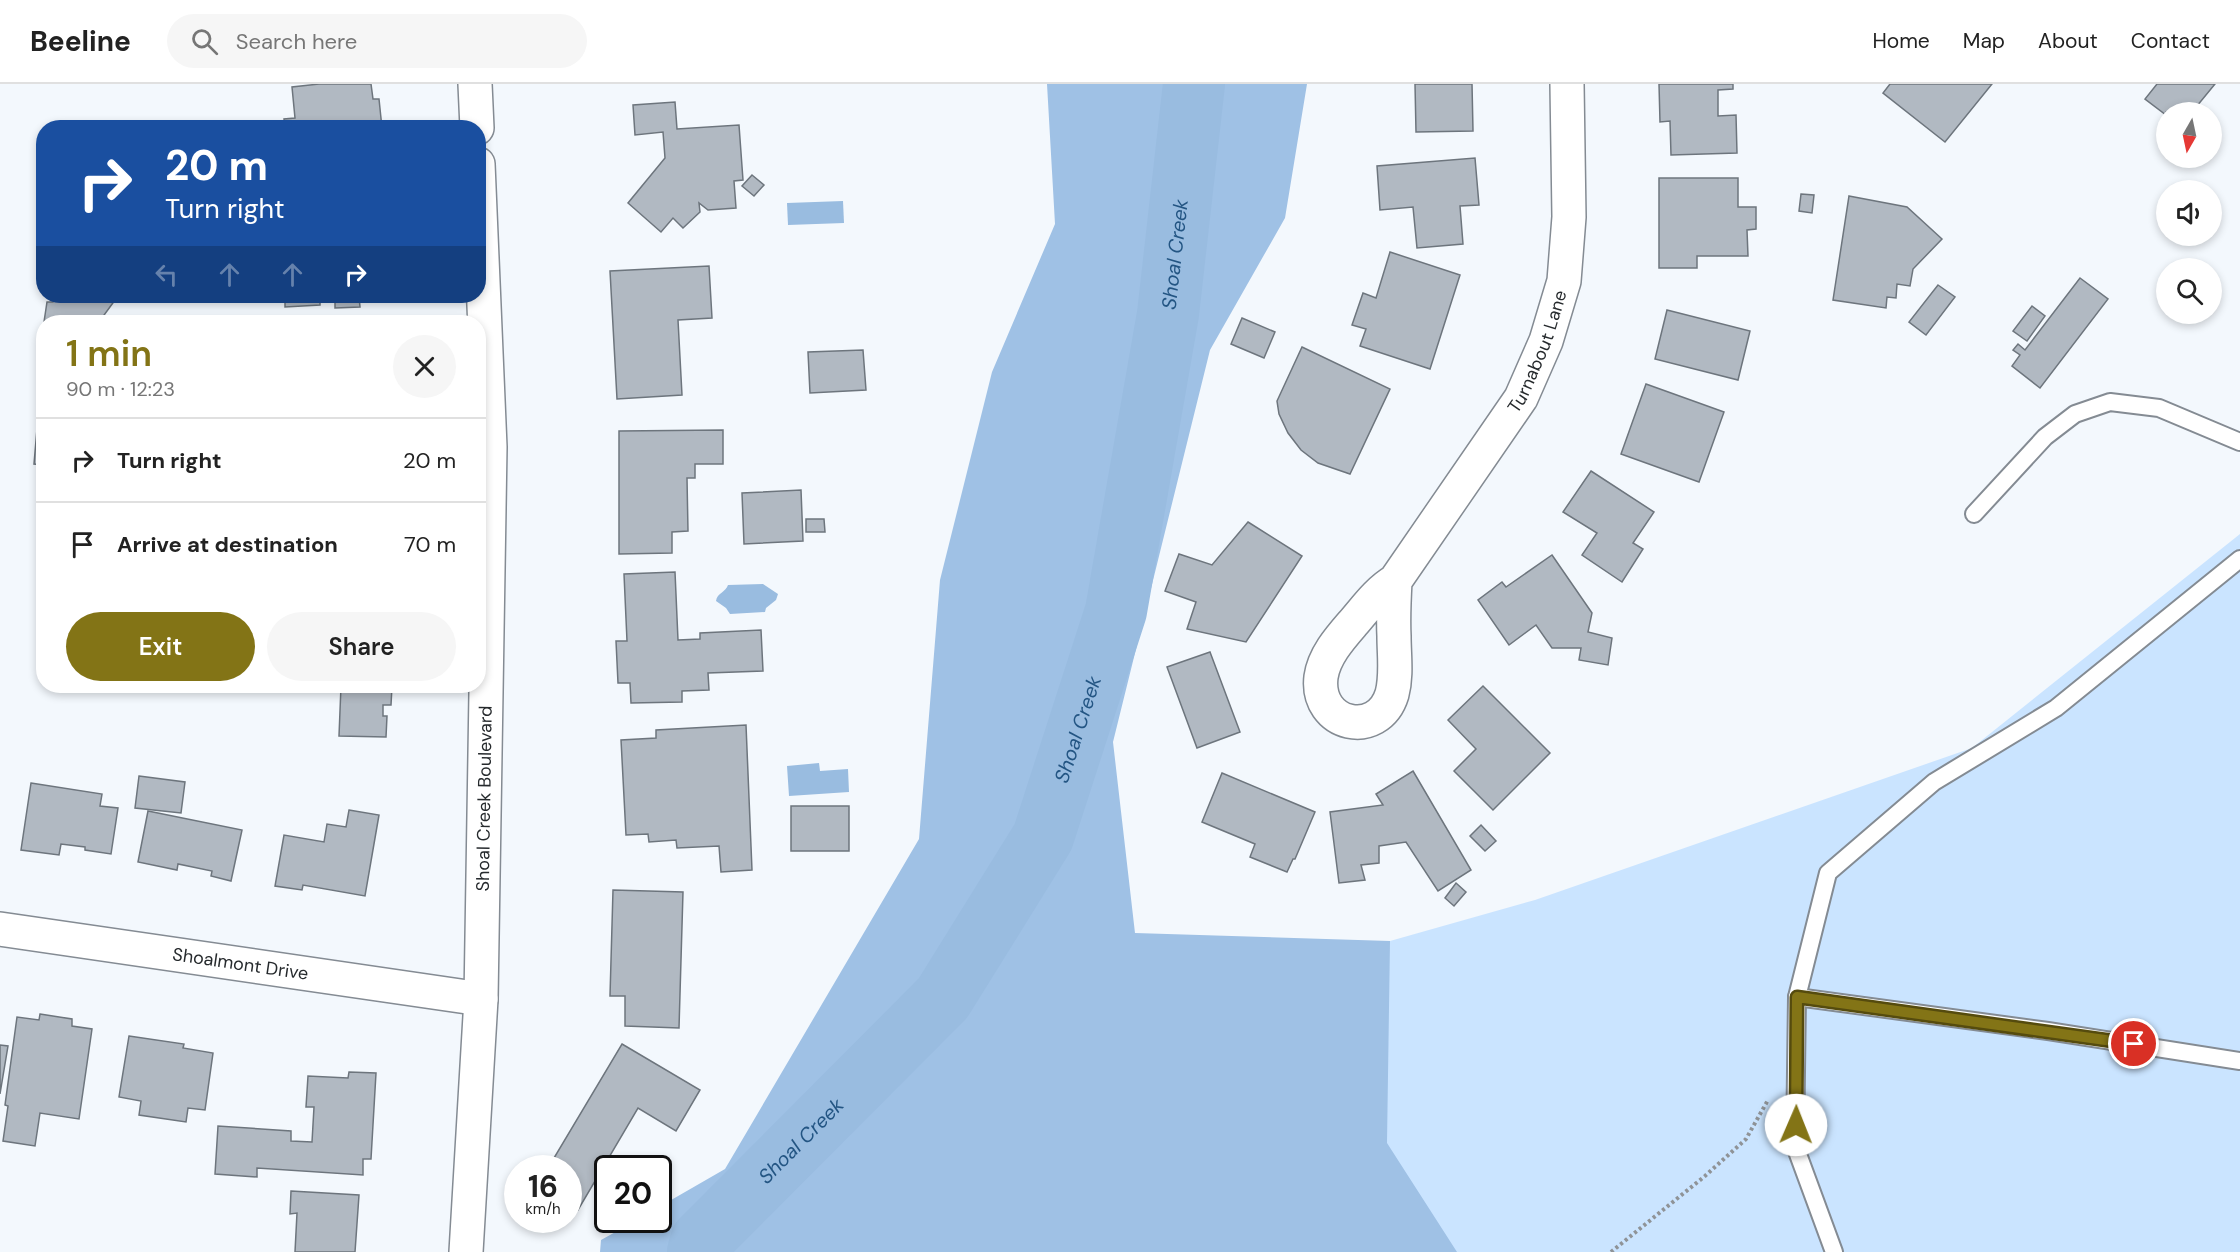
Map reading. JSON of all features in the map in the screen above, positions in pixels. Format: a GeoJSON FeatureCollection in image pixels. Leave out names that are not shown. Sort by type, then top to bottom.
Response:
{"type":"FeatureCollection","features":[{"type":"Feature","properties":{"kind":"street"},"geometry":{"type":"LineString","coordinates":[[475,84],[477,120]]}},
{"type":"Feature","properties":{"kind":"street","name":"Turnabout Lane"},"geometry":{"type":"LineString","coordinates":[[1395,581],[1521,398],[1546,341],[1564,281],[1569,217],[1567,84]]}},
{"type":"Feature","properties":{"kind":"street","name":"Shoal Creek Boulevard"},"geometry":{"type":"LineString","coordinates":[[466,1252],[481,999],[483,693]]}},
{"type":"Feature","properties":{"kind":"street","name":"Shoalmont Drive"},"geometry":{"type":"LineString","coordinates":[[0,929],[481,999]]}},
{"type":"Feature","properties":{"kind":"lane"},"geometry":{"type":"LineString","coordinates":[[1974,514],[2045,437],[2075,414],[2110,402],[2159,408],[2240,442]]}},
{"type":"Feature","properties":{"kind":"lane"},"geometry":{"type":"LineString","coordinates":[[1834,1252],[1795,1146],[1797,997],[1828,873],[1934,782],[2056,708],[2240,559]]}},
{"type":"Feature","properties":{"kind":"lane"},"geometry":{"type":"LineString","coordinates":[[1797,997],[2048,1031],[2240,1061]]}},
{"type":"Feature","properties":{"kind":"path"},"geometry":{"type":"LineString","coordinates":[[1611,1252],[1705,1176],[1746,1139],[1780,1078],[1797,1060]]}},
{"type":"Feature","properties":{"kind":"shaded area"},"geometry":{"type":"Polygon","coordinates":[[[1047,84],[1307,84],[1285,218],[1210,350],[1113,742],[1135,933],[1390,941],[1387,1143],[1457,1252],[600,1252],[601,1240],[614,1233],[672,1233],[672,1200],[725,1169],[919,839],[940,580],[992,372],[1055,224],[1047,84]]]}},
{"type":"Feature","properties":{"kind":"shaded area"},"geometry":{"type":"Polygon","coordinates":[[[843,201],[844,223],[788,225],[787,203],[843,201]]]}},
{"type":"Feature","properties":{"kind":"shaded area"},"geometry":{"type":"Polygon","coordinates":[[[2240,534],[2240,1252],[698,1252],[1390,941],[1535,900],[1972,748],[2240,534]]]}},
{"type":"Feature","properties":{"kind":"shaded area"},"geometry":{"type":"Polygon","coordinates":[[[763,584],[778,594],[776,600],[766,608],[765,612],[730,614],[716,601],[728,585],[763,584]]]}},
{"type":"Feature","properties":{"kind":"shaded area"},"geometry":{"type":"Polygon","coordinates":[[[819,763],[820,771],[848,769],[849,792],[789,796],[787,766],[819,763]]]}},
{"type":"Feature","properties":{"kind":"building"},"geometry":{"type":"Polygon","coordinates":[[[319,84],[371,84],[373,99],[379,99],[381,120],[284,120],[295,118],[292,87],[319,84]]]}},
{"type":"Feature","properties":{"kind":"building"},"geometry":{"type":"Polygon","coordinates":[[[1415,84],[1472,84],[1473,131],[1416,132],[1415,84]]]}},
{"type":"Feature","properties":{"kind":"building"},"geometry":{"type":"Polygon","coordinates":[[[1659,84],[1733,84],[1733,89],[1718,90],[1718,116],[1736,115],[1737,153],[1671,155],[1670,121],[1660,122],[1659,84]]]}},
{"type":"Feature","properties":{"kind":"building"},"geometry":{"type":"Polygon","coordinates":[[[1890,84],[1992,84],[1945,142],[1883,93],[1890,84]]]}},
{"type":"Feature","properties":{"kind":"building"},"geometry":{"type":"Polygon","coordinates":[[[2157,84],[2215,84],[2200,102],[2156,102],[2156,107],[2145,99],[2157,84]]]}},
{"type":"Feature","properties":{"kind":"building"},"geometry":{"type":"Polygon","coordinates":[[[675,102],[677,129],[739,125],[743,180],[734,181],[736,208],[708,210],[699,203],[700,212],[683,228],[673,218],[661,232],[628,203],[665,158],[663,132],[635,135],[633,105],[675,102]]]}},
{"type":"Feature","properties":{"kind":"building"},"geometry":{"type":"Polygon","coordinates":[[[1475,158],[1479,205],[1460,206],[1463,244],[1417,248],[1413,207],[1380,210],[1377,166],[1475,158]]]}},
{"type":"Feature","properties":{"kind":"building"},"geometry":{"type":"Polygon","coordinates":[[[752,175],[764,185],[754,196],[742,186],[752,175]]]}},
{"type":"Feature","properties":{"kind":"building"},"geometry":{"type":"Polygon","coordinates":[[[1659,178],[1738,178],[1738,207],[1756,207],[1756,229],[1747,230],[1748,256],[1697,256],[1697,268],[1659,268],[1659,178]]]}},
{"type":"Feature","properties":{"kind":"building"},"geometry":{"type":"Polygon","coordinates":[[[1801,194],[1814,195],[1812,213],[1799,211],[1801,194]]]}},
{"type":"Feature","properties":{"kind":"building"},"geometry":{"type":"Polygon","coordinates":[[[1849,196],[1907,207],[1942,239],[1913,269],[1910,286],[1897,284],[1896,298],[1887,297],[1886,308],[1833,300],[1849,196]]]}},
{"type":"Feature","properties":{"kind":"building"},"geometry":{"type":"Polygon","coordinates":[[[1390,252],[1460,275],[1430,369],[1360,346],[1366,329],[1352,325],[1363,293],[1376,298],[1390,252]]]}},
{"type":"Feature","properties":{"kind":"building"},"geometry":{"type":"Polygon","coordinates":[[[709,266],[712,318],[678,320],[682,395],[617,399],[610,271],[709,266]]]}},
{"type":"Feature","properties":{"kind":"building"},"geometry":{"type":"Polygon","coordinates":[[[2080,278],[2108,299],[2040,388],[2012,366],[2020,355],[2013,350],[2018,344],[2025,350],[2080,278]]]}},
{"type":"Feature","properties":{"kind":"building"},"geometry":{"type":"Polygon","coordinates":[[[1938,285],[1955,297],[1926,335],[1909,322],[1938,285]]]}},
{"type":"Feature","properties":{"kind":"building"},"geometry":{"type":"Polygon","coordinates":[[[47,303],[113,303],[104,315],[45,315],[47,303]]]}},
{"type":"Feature","properties":{"kind":"building"},"geometry":{"type":"Polygon","coordinates":[[[285,303],[320,303],[320,305],[285,307],[285,303]]]}},
{"type":"Feature","properties":{"kind":"building"},"geometry":{"type":"Polygon","coordinates":[[[335,303],[360,303],[360,307],[335,308],[335,303]]]}},
{"type":"Feature","properties":{"kind":"building"},"geometry":{"type":"Polygon","coordinates":[[[2032,306],[2045,316],[2027,341],[2013,331],[2032,306]]]}},
{"type":"Feature","properties":{"kind":"building"},"geometry":{"type":"Polygon","coordinates":[[[1667,310],[1750,331],[1738,380],[1655,359],[1667,310]]]}},
{"type":"Feature","properties":{"kind":"building"},"geometry":{"type":"Polygon","coordinates":[[[1242,318],[1275,332],[1264,358],[1231,344],[1242,318]]]}},
{"type":"Feature","properties":{"kind":"building"},"geometry":{"type":"Polygon","coordinates":[[[1302,347],[1390,389],[1350,474],[1318,463],[1301,450],[1288,433],[1279,414],[1277,401],[1302,347]]]}},
{"type":"Feature","properties":{"kind":"building"},"geometry":{"type":"Polygon","coordinates":[[[863,350],[866,390],[810,393],[808,352],[863,350]]]}},
{"type":"Feature","properties":{"kind":"building"},"geometry":{"type":"Polygon","coordinates":[[[1646,384],[1724,412],[1699,482],[1621,454],[1646,384]]]}},
{"type":"Feature","properties":{"kind":"building"},"geometry":{"type":"Polygon","coordinates":[[[723,430],[723,464],[695,464],[695,478],[687,478],[688,531],[672,532],[672,553],[619,554],[619,431],[723,430]]]}},
{"type":"Feature","properties":{"kind":"building"},"geometry":{"type":"Polygon","coordinates":[[[36,440],[36,464],[34,464],[36,440]]]}},
{"type":"Feature","properties":{"kind":"building"},"geometry":{"type":"Polygon","coordinates":[[[1591,471],[1654,512],[1633,543],[1643,549],[1622,582],[1582,555],[1597,533],[1563,512],[1591,471]]]}},
{"type":"Feature","properties":{"kind":"building"},"geometry":{"type":"Polygon","coordinates":[[[801,490],[803,541],[744,544],[742,493],[801,490]]]}},
{"type":"Feature","properties":{"kind":"building"},"geometry":{"type":"Polygon","coordinates":[[[806,519],[824,519],[825,532],[806,532],[806,519]]]}},
{"type":"Feature","properties":{"kind":"building"},"geometry":{"type":"Polygon","coordinates":[[[1248,522],[1302,556],[1246,642],[1187,629],[1196,602],[1165,591],[1179,554],[1212,565],[1248,522]]]}},
{"type":"Feature","properties":{"kind":"building"},"geometry":{"type":"Polygon","coordinates":[[[1552,555],[1592,613],[1588,632],[1612,638],[1608,665],[1579,660],[1581,648],[1552,648],[1536,625],[1509,645],[1478,600],[1502,582],[1506,587],[1552,555]]]}},
{"type":"Feature","properties":{"kind":"building"},"geometry":{"type":"Polygon","coordinates":[[[675,572],[678,640],[700,639],[700,633],[761,630],[763,671],[708,673],[709,690],[682,691],[682,702],[631,703],[630,683],[618,683],[616,641],[627,641],[624,574],[675,572]]]}},
{"type":"Feature","properties":{"kind":"building"},"geometry":{"type":"Polygon","coordinates":[[[1210,652],[1240,732],[1197,748],[1167,667],[1210,652]]]}},
{"type":"Feature","properties":{"kind":"building"},"geometry":{"type":"Polygon","coordinates":[[[1483,686],[1550,753],[1493,810],[1454,771],[1476,749],[1448,720],[1483,686]]]}},
{"type":"Feature","properties":{"kind":"building"},"geometry":{"type":"Polygon","coordinates":[[[341,693],[392,693],[391,705],[383,705],[383,716],[387,716],[386,737],[339,736],[341,693]]]}},
{"type":"Feature","properties":{"kind":"building"},"geometry":{"type":"Polygon","coordinates":[[[746,725],[752,870],[721,872],[719,846],[677,848],[676,840],[649,842],[648,834],[626,835],[621,740],[656,738],[656,730],[746,725]]]}},
{"type":"Feature","properties":{"kind":"building"},"geometry":{"type":"Polygon","coordinates":[[[1413,771],[1471,870],[1438,891],[1406,842],[1379,846],[1379,863],[1361,865],[1365,880],[1339,883],[1330,812],[1383,805],[1376,794],[1413,771]]]}},
{"type":"Feature","properties":{"kind":"building"},"geometry":{"type":"Polygon","coordinates":[[[1222,773],[1315,812],[1287,872],[1250,857],[1255,844],[1202,822],[1222,773]]]}},
{"type":"Feature","properties":{"kind":"building"},"geometry":{"type":"Polygon","coordinates":[[[139,776],[185,782],[181,813],[135,808],[139,776]]]}},
{"type":"Feature","properties":{"kind":"building"},"geometry":{"type":"Polygon","coordinates":[[[31,783],[102,794],[100,806],[118,808],[111,854],[61,844],[59,855],[21,850],[31,783]]]}},
{"type":"Feature","properties":{"kind":"building"},"geometry":{"type":"Polygon","coordinates":[[[791,806],[849,806],[849,851],[791,851],[791,806]]]}},
{"type":"Feature","properties":{"kind":"building"},"geometry":{"type":"Polygon","coordinates":[[[349,810],[379,815],[365,896],[303,885],[302,890],[275,886],[284,835],[324,842],[327,824],[346,827],[349,810]]]}},
{"type":"Feature","properties":{"kind":"building"},"geometry":{"type":"Polygon","coordinates":[[[148,811],[242,830],[231,881],[211,876],[212,871],[178,864],[177,870],[138,862],[148,811]]]}},
{"type":"Feature","properties":{"kind":"building"},"geometry":{"type":"Polygon","coordinates":[[[1481,825],[1496,841],[1485,851],[1470,836],[1481,825]]]}},
{"type":"Feature","properties":{"kind":"building"},"geometry":{"type":"Polygon","coordinates":[[[1456,883],[1466,892],[1454,906],[1445,898],[1456,883]]]}},
{"type":"Feature","properties":{"kind":"building"},"geometry":{"type":"Polygon","coordinates":[[[613,890],[683,892],[679,1028],[625,1026],[625,996],[610,996],[613,890]]]}},
{"type":"Feature","properties":{"kind":"building"},"geometry":{"type":"Polygon","coordinates":[[[40,1014],[72,1019],[72,1026],[92,1029],[79,1119],[40,1113],[35,1146],[3,1141],[8,1106],[5,1105],[17,1017],[39,1020],[40,1014]]]}},
{"type":"Feature","properties":{"kind":"building"},"geometry":{"type":"Polygon","coordinates":[[[129,1036],[184,1044],[183,1048],[213,1053],[205,1110],[188,1108],[186,1122],[139,1115],[141,1101],[119,1097],[129,1036]]]}},
{"type":"Feature","properties":{"kind":"building"},"geometry":{"type":"Polygon","coordinates":[[[622,1044],[700,1090],[676,1131],[638,1108],[610,1155],[594,1155],[594,1183],[582,1203],[582,1155],[556,1155],[622,1044]]]}},
{"type":"Feature","properties":{"kind":"building"},"geometry":{"type":"Polygon","coordinates":[[[0,1045],[8,1046],[0,1094],[0,1045]]]}},
{"type":"Feature","properties":{"kind":"building"},"geometry":{"type":"Polygon","coordinates":[[[349,1072],[376,1073],[371,1159],[363,1159],[363,1175],[257,1168],[257,1177],[215,1174],[218,1126],[291,1131],[291,1141],[312,1142],[314,1107],[306,1107],[308,1076],[348,1078],[349,1072]]]}},
{"type":"Feature","properties":{"kind":"building"},"geometry":{"type":"Polygon","coordinates":[[[291,1191],[359,1195],[355,1252],[295,1252],[297,1213],[290,1214],[291,1191]]]}},
{"type":"Feature","properties":{"kind":"waterway","name":"Shoal Creek"},"geometry":{"type":"LineString","coordinates":[[698,1252],[701,1241],[943,998],[1043,837],[1116,611],[1168,314],[1194,84]]}},
{"type":"Feature","properties":{"kind":"route"},"geometry":{"type":"LineString","coordinates":[[1796,1125],[1797,997],[2134,1044]]}}]}
